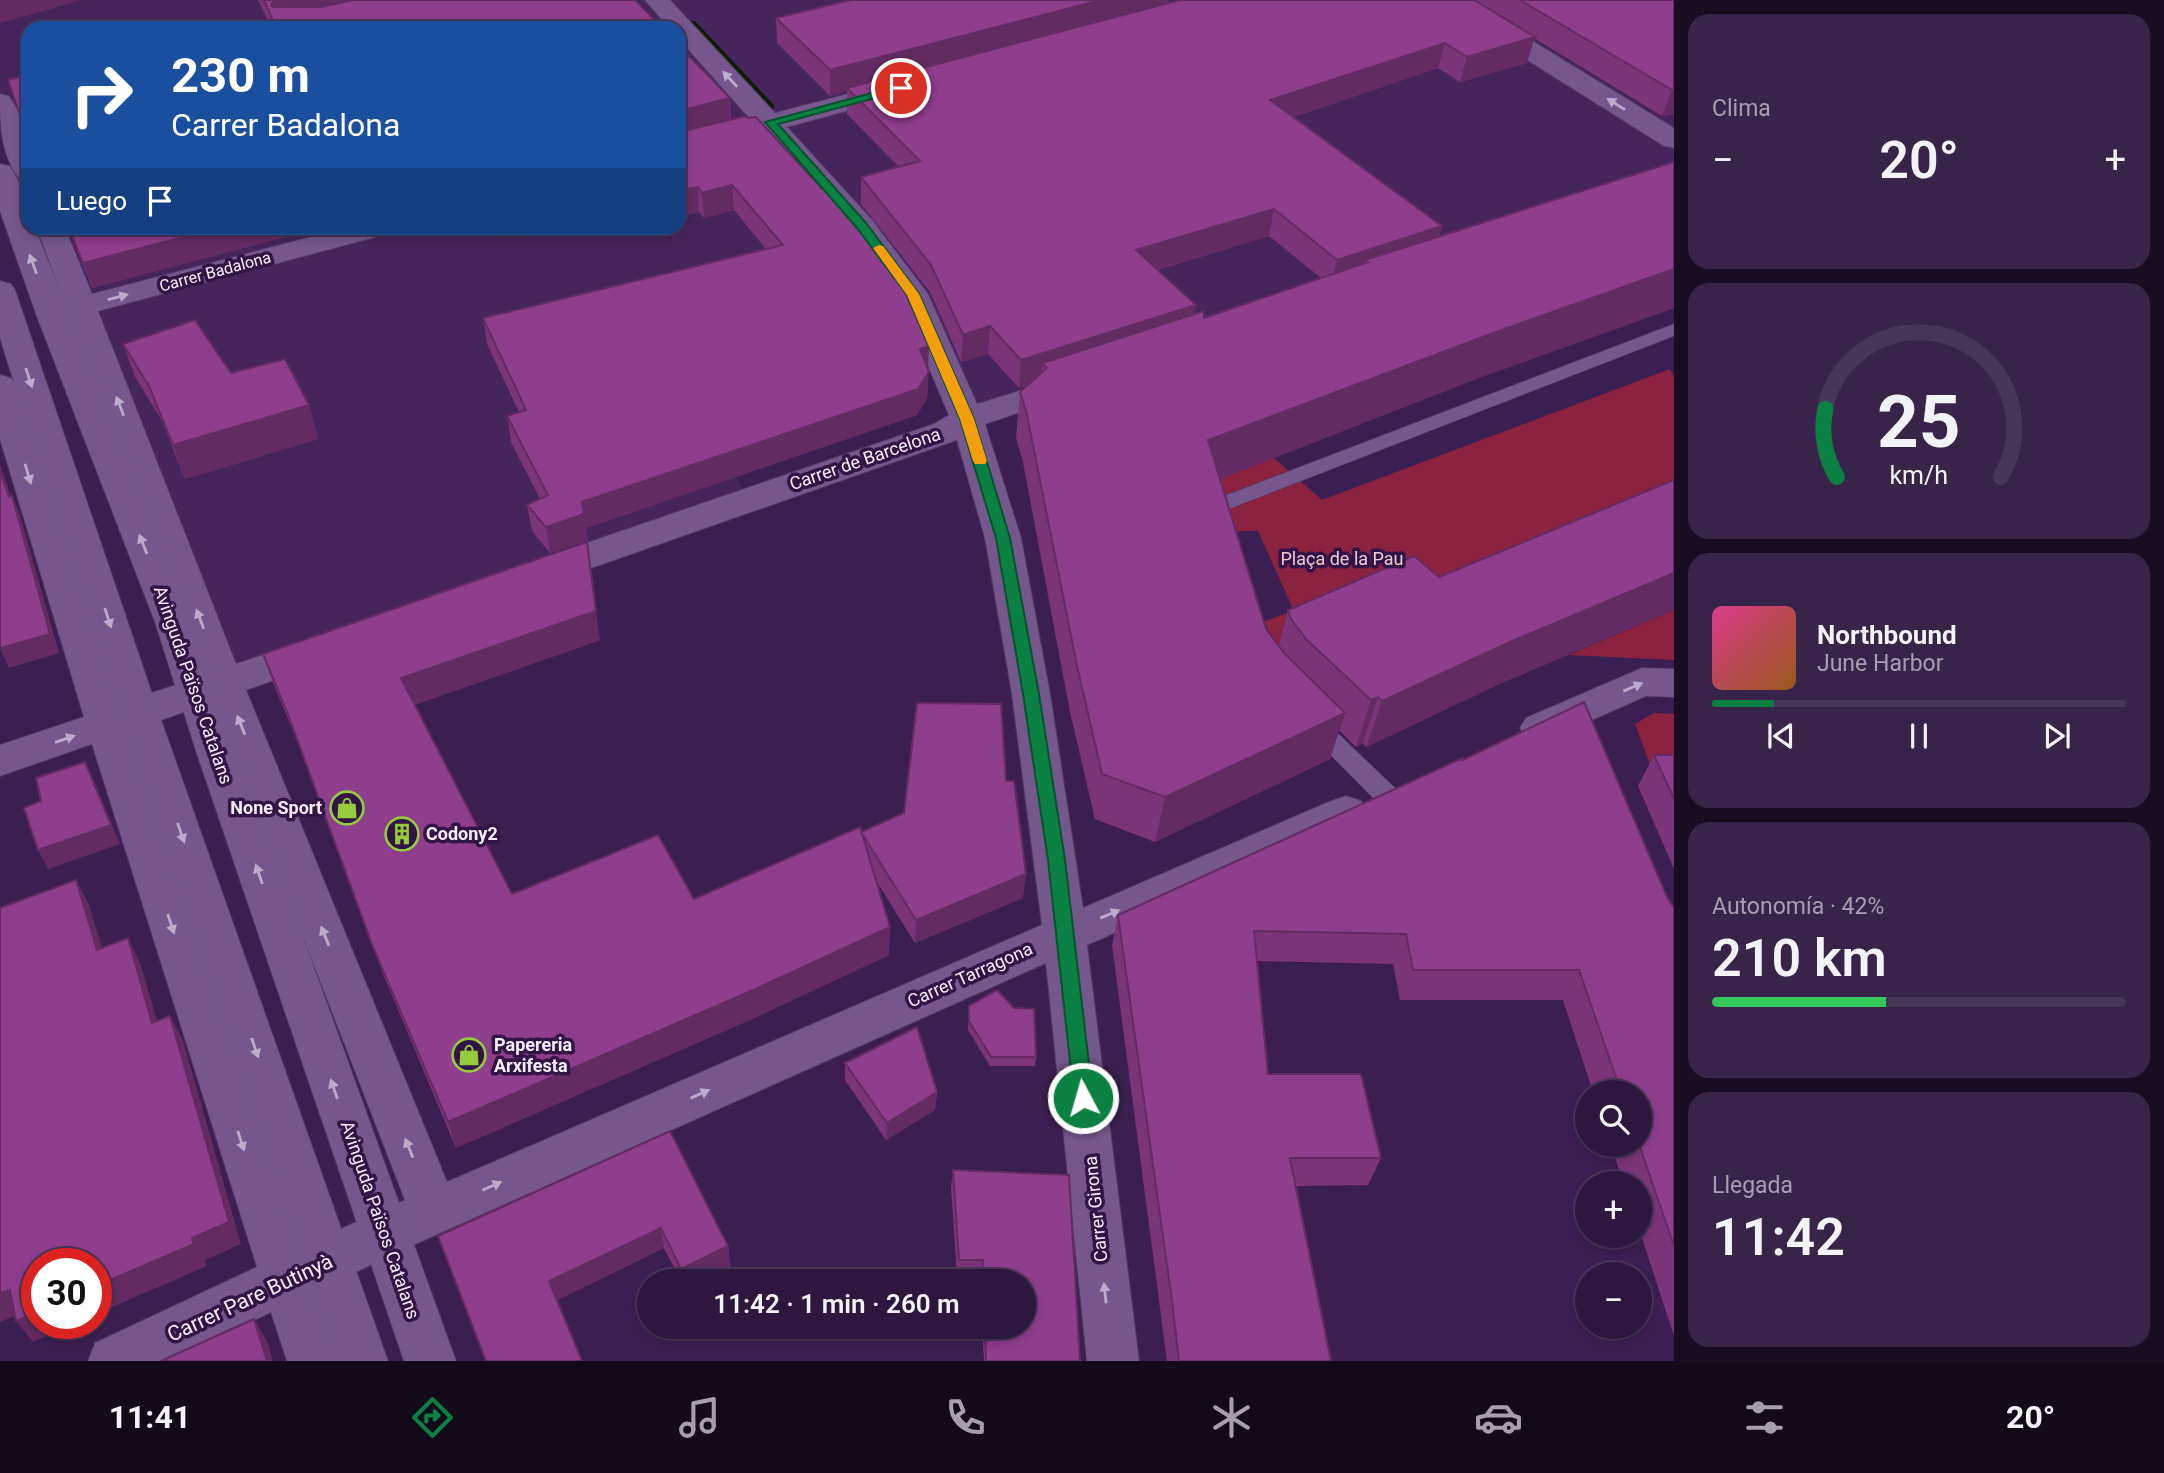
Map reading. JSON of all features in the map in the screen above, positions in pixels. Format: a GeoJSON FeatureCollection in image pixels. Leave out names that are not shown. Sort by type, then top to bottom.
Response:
{"type":"FeatureCollection","features":[{"type":"Feature","properties":{"kind":"street","name":"Carrer Girona"},"geometry":{"type":"LineString","coordinates":[[657,0],[677,21]]}},
{"type":"Feature","properties":{"kind":"street"},"geometry":{"type":"LineString","coordinates":[[1449,0],[1674,139]]}},
{"type":"Feature","properties":{"kind":"street","name":"Carrer Girona"},"geometry":{"type":"LineString","coordinates":[[686,31],[771,122],[862,226],[913,294],[967,419],[1003,538],[1031,694],[1065,934],[1113,1361]]}},
{"type":"Feature","properties":{"kind":"street"},"geometry":{"type":"LineString","coordinates":[[686,145],[919,83]]}},
{"type":"Feature","properties":{"kind":"street"},"geometry":{"type":"LineString","coordinates":[[0,102],[21,154]]}},
{"type":"Feature","properties":{"kind":"street","name":"Avinguda Països Catalans"},"geometry":{"type":"LineString","coordinates":[[0,172],[21,216]]}},
{"type":"Feature","properties":{"kind":"street","name":"Avinguda Països Catalans"},"geometry":{"type":"LineString","coordinates":[[30,235],[67,311],[174,622],[210,688],[434,1211]]}},
{"type":"Feature","properties":{"kind":"street","name":"Avinguda Països Catalans"},"geometry":{"type":"LineString","coordinates":[[52,235],[67,311]]}},
{"type":"Feature","properties":{"kind":"street","name":"Carrer Badalona"},"geometry":{"type":"LineString","coordinates":[[4,313],[67,311],[351,235]]}},
{"type":"Feature","properties":{"kind":"street"},"geometry":{"type":"LineString","coordinates":[[4,313],[122,719]]}},
{"type":"Feature","properties":{"kind":"street","name":"Carrer de Barcelona"},"geometry":{"type":"LineString","coordinates":[[515,581],[946,432],[967,419],[1100,375]]}},
{"type":"Feature","properties":{"kind":"street"},"geometry":{"type":"LineString","coordinates":[[0,385],[122,719],[307,1270],[362,1361]]}},
{"type":"Feature","properties":{"kind":"street"},"geometry":{"type":"LineString","coordinates":[[0,761],[347,640]]}},
{"type":"Feature","properties":{"kind":"street"},"geometry":{"type":"LineString","coordinates":[[1509,741],[1590,729],[1642,682],[1674,683]]}},
{"type":"Feature","properties":{"kind":"street","name":"Avinguda Països Catalans"},"geometry":{"type":"LineString","coordinates":[[210,688],[384,1233],[430,1361]]}},
{"type":"Feature","properties":{"kind":"street","name":"Carrer Tarragona"},"geometry":{"type":"LineString","coordinates":[[384,1233],[1405,787]]}},
{"type":"Feature","properties":{"kind":"street","name":"Carrer Pare Butinyà"},"geometry":{"type":"LineString","coordinates":[[114,1361],[384,1233]]}},
{"type":"Feature","properties":{"kind":"street"},"geometry":{"type":"LineString","coordinates":[[307,1270],[313,1361]]}},
{"type":"Feature","properties":{"kind":"lane"},"geometry":{"type":"LineString","coordinates":[[1230,545],[1218,506],[1674,330]]}},
{"type":"Feature","properties":{"kind":"lane"},"geometry":{"type":"LineString","coordinates":[[1302,712],[1405,787]]}},
{"type":"Feature","properties":{"kind":"shaded area"},"geometry":{"type":"Polygon","coordinates":[[[0,0],[1674,0],[1674,187],[967,419],[876,244],[654,300],[747,500],[196,693],[174,622],[36,235],[686,235],[686,21],[21,21],[21,191],[0,132],[0,0]]]}},
{"type":"Feature","properties":{"kind":"green space","name":"Plaça de la Pau"},"geometry":{"type":"Polygon","coordinates":[[[1670,369],[1674,377],[1674,496],[1276,656],[1265,621],[1294,611],[1258,531],[1212,532],[1199,487],[1274,458],[1322,500],[1670,369]]]}},
{"type":"Feature","properties":{"kind":"green space"},"geometry":{"type":"Polygon","coordinates":[[[1674,610],[1674,660],[1569,655],[1674,610]]]}},
{"type":"Feature","properties":{"kind":"green space"},"geometry":{"type":"Polygon","coordinates":[[[1654,713],[1674,714],[1674,787],[1658,786],[1635,724],[1654,713]]]}},
{"type":"Feature","properties":{"kind":"building"},"geometry":{"type":"Polygon","coordinates":[[[264,0],[274,0],[271,5],[273,7],[321,7],[353,0],[635,0],[655,21],[268,21],[273,20],[264,0]]]}},
{"type":"Feature","properties":{"kind":"building"},"geometry":{"type":"Polygon","coordinates":[[[851,0],[1101,0],[830,70],[776,18],[851,0]]]}},
{"type":"Feature","properties":{"kind":"building"},"geometry":{"type":"Polygon","coordinates":[[[1180,0],[1474,0],[1535,37],[1467,57],[1445,43],[1270,100],[1442,226],[1337,260],[1274,209],[1136,250],[1196,305],[1021,360],[990,326],[963,335],[931,265],[861,177],[920,161],[847,88],[1180,0]]]}},
{"type":"Feature","properties":{"kind":"building"},"geometry":{"type":"Polygon","coordinates":[[[1520,0],[1674,0],[1674,90],[1672,90],[1520,0]]]}},
{"type":"Feature","properties":{"kind":"building"},"geometry":{"type":"Polygon","coordinates":[[[686,53],[730,98],[686,109],[686,53]]]}},
{"type":"Feature","properties":{"kind":"building"},"geometry":{"type":"Polygon","coordinates":[[[21,77],[21,118],[8,80],[21,77]]]}},
{"type":"Feature","properties":{"kind":"building"},"geometry":{"type":"Polygon","coordinates":[[[746,116],[756,117],[822,189],[830,187],[850,209],[896,271],[929,346],[920,349],[929,372],[918,389],[582,502],[584,514],[546,527],[527,505],[548,495],[507,416],[526,410],[483,318],[783,245],[732,185],[702,193],[698,187],[686,190],[686,130],[746,116]]]}},
{"type":"Feature","properties":{"kind":"building"},"geometry":{"type":"Polygon","coordinates":[[[1674,162],[1674,269],[1496,332],[1208,440],[1266,629],[1285,654],[1345,713],[1165,797],[1102,774],[1020,392],[1047,368],[1043,363],[1204,311],[1204,318],[1368,262],[1365,260],[1674,162]]]}},
{"type":"Feature","properties":{"kind":"building"},"geometry":{"type":"Polygon","coordinates":[[[72,235],[191,235],[83,263],[72,235]]]}},
{"type":"Feature","properties":{"kind":"building"},"geometry":{"type":"Polygon","coordinates":[[[195,320],[231,373],[285,359],[309,405],[173,445],[149,386],[123,344],[195,320]]]}},
{"type":"Feature","properties":{"kind":"building"},"geometry":{"type":"Polygon","coordinates":[[[0,471],[9,497],[12,496],[50,634],[0,648],[0,471]]]}},
{"type":"Feature","properties":{"kind":"building"},"geometry":{"type":"Polygon","coordinates":[[[1674,480],[1674,573],[1512,641],[1382,701],[1378,697],[1371,700],[1306,639],[1291,619],[1288,610],[1414,556],[1439,577],[1674,480]]]}},
{"type":"Feature","properties":{"kind":"building"},"geometry":{"type":"Polygon","coordinates":[[[587,542],[596,611],[401,678],[512,894],[658,835],[694,899],[860,827],[890,927],[751,991],[448,1122],[373,947],[289,717],[263,654],[587,542]]]}},
{"type":"Feature","properties":{"kind":"building"},"geometry":{"type":"Polygon","coordinates":[[[1584,702],[1674,908],[1674,1246],[1652,1182],[1652,1171],[1648,1171],[1643,1157],[1652,1157],[1652,1080],[1617,1080],[1579,970],[1413,970],[1406,934],[1254,931],[1268,1074],[1361,1074],[1381,1158],[1290,1158],[1331,1361],[1179,1361],[1118,915],[1463,760],[1584,702]]]}},
{"type":"Feature","properties":{"kind":"building"},"geometry":{"type":"Polygon","coordinates":[[[917,703],[1001,704],[1006,781],[1014,781],[1026,874],[916,920],[861,832],[904,813],[917,703]]]}},
{"type":"Feature","properties":{"kind":"building"},"geometry":{"type":"Polygon","coordinates":[[[1654,755],[1674,755],[1674,799],[1654,755]]]}},
{"type":"Feature","properties":{"kind":"building"},"geometry":{"type":"Polygon","coordinates":[[[85,762],[111,825],[38,850],[24,808],[41,801],[36,778],[85,762]]]}},
{"type":"Feature","properties":{"kind":"building"},"geometry":{"type":"Polygon","coordinates":[[[76,880],[97,950],[128,938],[152,1023],[170,1016],[229,1222],[192,1238],[194,1244],[112,1279],[112,1248],[21,1248],[21,1319],[16,1321],[10,1290],[0,1293],[0,908],[76,880]]]}},
{"type":"Feature","properties":{"kind":"building"},"geometry":{"type":"Polygon","coordinates":[[[997,990],[1014,1008],[1034,1009],[1036,1057],[991,1057],[969,1021],[969,1006],[997,990]]]}},
{"type":"Feature","properties":{"kind":"building"},"geometry":{"type":"Polygon","coordinates":[[[917,1027],[937,1092],[887,1123],[845,1063],[917,1027]]]}},
{"type":"Feature","properties":{"kind":"building"},"geometry":{"type":"Polygon","coordinates":[[[670,1131],[728,1246],[681,1269],[661,1228],[549,1281],[582,1361],[486,1361],[438,1236],[670,1131]]]}},
{"type":"Feature","properties":{"kind":"building"},"geometry":{"type":"Polygon","coordinates":[[[953,1170],[1069,1175],[1080,1361],[986,1361],[985,1339],[1036,1339],[1036,1269],[983,1269],[983,1260],[959,1260],[953,1170]]]}},
{"type":"Feature","properties":{"kind":"building"},"geometry":{"type":"Polygon","coordinates":[[[254,1319],[267,1361],[161,1361],[254,1319]]]}},
{"type":"Feature","properties":{"kind":"waterway"},"geometry":{"type":"LineString","coordinates":[[692,23],[771,107]]}},
{"type":"Feature","properties":{"kind":"slow traffic"},"geometry":{"type":"LineString","coordinates":[[879,248],[913,294],[967,419],[980,461]]}},
{"type":"Feature","properties":{"kind":"place","name":"None Sport"},"geometry":{"type":"Point","coordinates":[347,808]}},
{"type":"Feature","properties":{"kind":"place","name":"Codony2"},"geometry":{"type":"Point","coordinates":[402,834]}},
{"type":"Feature","properties":{"kind":"place","name":"Papereria Arxifesta"},"geometry":{"type":"Point","coordinates":[469,1055]}},
{"type":"Feature","properties":{"kind":"route"},"geometry":{"type":"LineString","coordinates":[[901,88],[771,122],[862,226],[913,294],[967,419],[1003,538],[1031,694],[1056,860],[1083,1098]]}}]}
